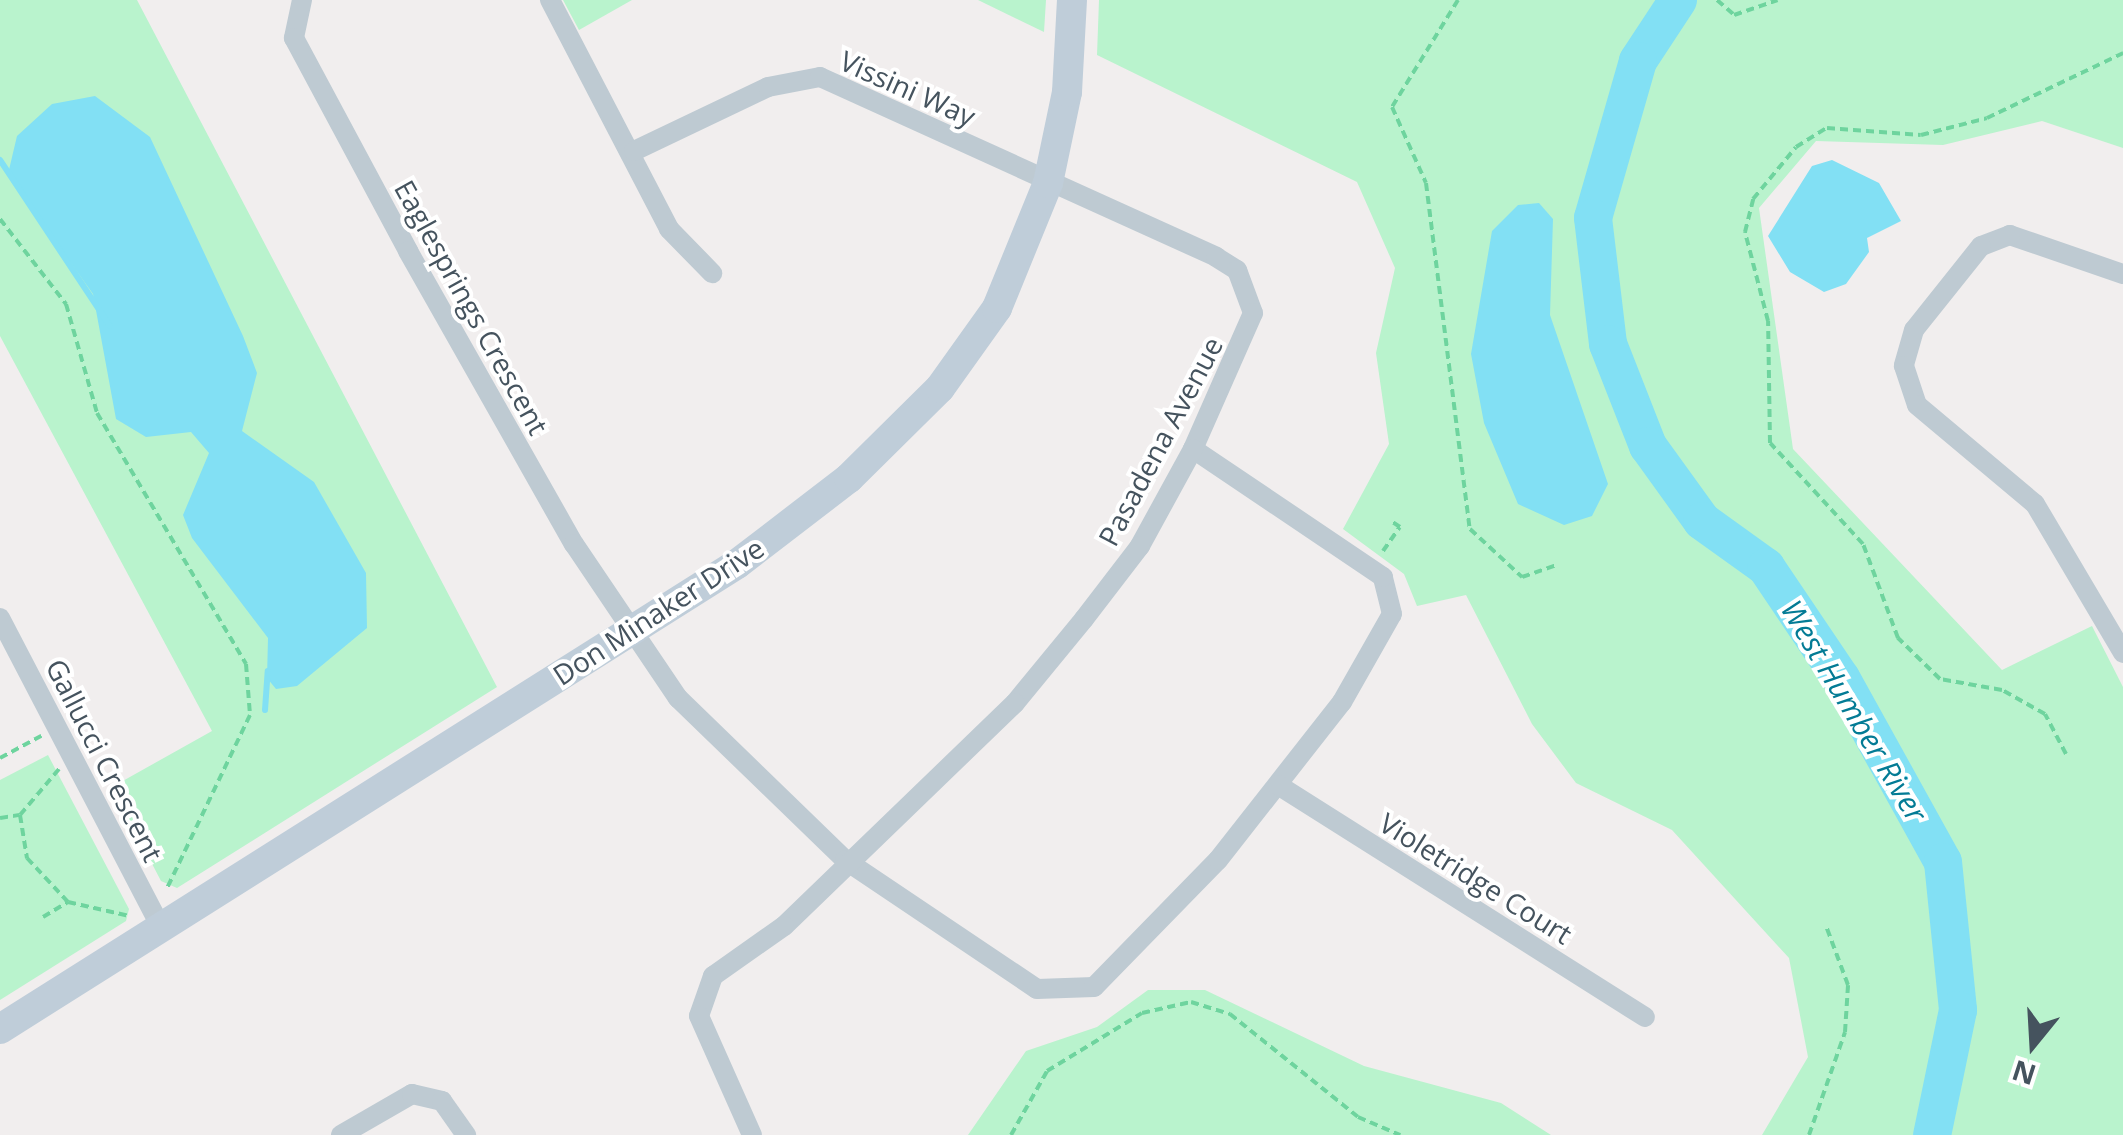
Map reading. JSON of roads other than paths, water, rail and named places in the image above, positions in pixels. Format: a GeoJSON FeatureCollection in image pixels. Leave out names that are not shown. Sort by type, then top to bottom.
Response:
{"type":"FeatureCollection","features":[{"type":"Feature","properties":{"kind":"street","name":"Eaglesprings Crescent"},"geometry":{"type":"LineString","coordinates":[[302,0],[294,38],[496,414],[678,698],[845,860],[1037,988],[1065,995],[1094,987],[1278,785],[1380,646],[1393,590],[1371,570],[1194,449]]}},
{"type":"Feature","properties":{"kind":"street"},"geometry":{"type":"LineString","coordinates":[[550,0],[634,151],[669,229],[712,273]]}},
{"type":"Feature","properties":{"kind":"street","name":"Don Minaker Drive"},"geometry":{"type":"LineString","coordinates":[[0,1028],[632,630],[848,478],[940,388],[997,308],[1048,183],[1068,92],[1072,0]]}},
{"type":"Feature","properties":{"kind":"street","name":"Vissini Way"},"geometry":{"type":"LineString","coordinates":[[634,151],[768,87],[820,78],[1048,183]]}},
{"type":"Feature","properties":{"kind":"street","name":"Pasadena Avenue"},"geometry":{"type":"LineString","coordinates":[[752,1135],[698,1016],[712,976],[784,926],[845,860],[1014,703],[1140,546],[1194,449],[1246,338],[1250,291],[1216,257],[1048,183]]}},
{"type":"Feature","properties":{"kind":"street"},"geometry":{"type":"LineString","coordinates":[[2123,274],[2010,235],[1982,246],[1914,330],[1904,366],[1917,405],[2035,504],[2123,654]]}},
{"type":"Feature","properties":{"kind":"street","name":"Gallucci Crescent"},"geometry":{"type":"LineString","coordinates":[[0,618],[161,927]]}},
{"type":"Feature","properties":{"kind":"street","name":"Violetridge Court"},"geometry":{"type":"LineString","coordinates":[[1278,785],[1645,1018]]}},
{"type":"Feature","properties":{"kind":"street"},"geometry":{"type":"LineString","coordinates":[[341,1135],[412,1094],[442,1101],[466,1135]]}},
{"type":"Feature","properties":{"kind":"water"},"geometry":{"type":"Polygon","coordinates":[[[95,96],[150,137],[243,336],[257,373],[242,431],[314,482],[366,573],[367,628],[297,686],[276,689],[267,678],[268,638],[192,538],[183,515],[209,453],[191,432],[146,437],[116,419],[93,294],[8,174],[17,136],[52,104],[95,96]]]}},
{"type":"Feature","properties":{"kind":"water"},"geometry":{"type":"Polygon","coordinates":[[[1832,160],[1879,183],[1901,221],[1867,238],[1869,252],[1846,284],[1824,292],[1790,272],[1768,236],[1812,166],[1832,160]]]}},
{"type":"Feature","properties":{"kind":"water"},"geometry":{"type":"Polygon","coordinates":[[[1539,203],[1553,219],[1550,315],[1608,484],[1592,516],[1564,525],[1518,504],[1484,423],[1471,354],[1492,231],[1518,205],[1539,203]]]}},
{"type":"Feature","properties":{"kind":"waterway","name":"West Humber River"},"geometry":{"type":"LineString","coordinates":[[1678,0],[1638,61],[1593,218],[1608,344],[1648,446],[1702,521],[1766,567],[1841,678],[1943,862],[1958,1010],[1932,1135]]}},
{"type":"Feature","properties":{"kind":"waterway"},"geometry":{"type":"LineString","coordinates":[[0,160],[110,326]]}},
{"type":"Feature","properties":{"kind":"waterway"},"geometry":{"type":"LineString","coordinates":[[265,710],[268,671]]}}]}
